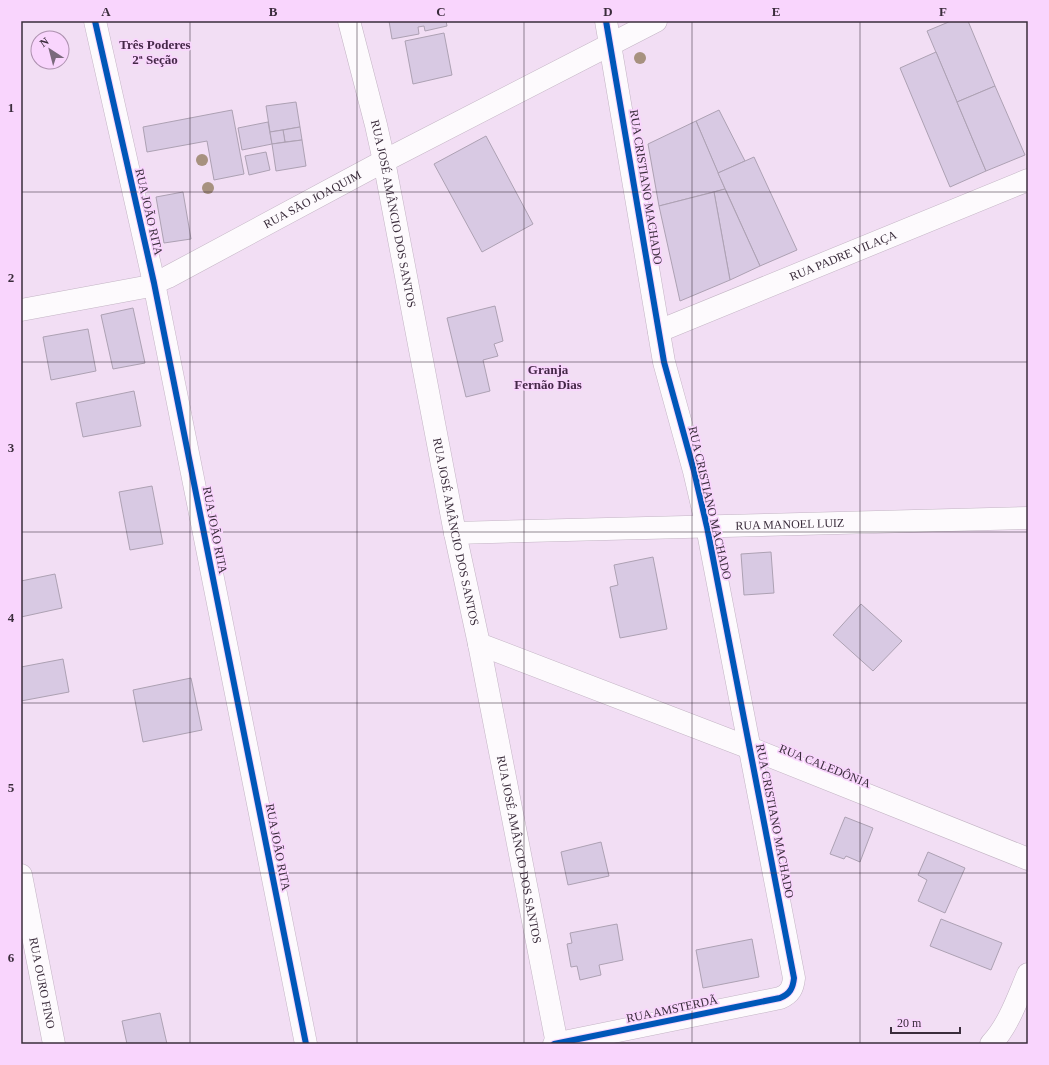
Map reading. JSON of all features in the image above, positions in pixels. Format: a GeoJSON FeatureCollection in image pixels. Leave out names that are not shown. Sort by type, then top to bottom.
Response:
{"type":"FeatureCollection","features":[{"type":"Feature","properties":{"kind":"street","name":"RUA JOÃO RITA"},"geometry":{"type":"LineString","coordinates":[[95,21],[154,283],[306,1044]]}},
{"type":"Feature","properties":{"kind":"street","name":"RUA JOSÉ AMÂNCIO DOS SANTOS"},"geometry":{"type":"LineString","coordinates":[[349,21],[384,161],[556,1044]]}},
{"type":"Feature","properties":{"kind":"street","name":"RUA CRISTIANO MACHADO"},"geometry":{"type":"LineString","coordinates":[[606,21],[658,331],[664,362],[694,471],[707,527],[794,978],[794,984],[791,990]]}},
{"type":"Feature","properties":{"kind":"street","name":"RUA SÃO JOAQUIM"},"geometry":{"type":"LineString","coordinates":[[21,310],[133,290],[154,283],[189,266],[384,161],[656,21]]}},
{"type":"Feature","properties":{"kind":"street","name":"RUA PADRE VILAÇA"},"geometry":{"type":"LineString","coordinates":[[658,331],[1028,180]]}},
{"type":"Feature","properties":{"kind":"street","name":"RUA MANOEL LUIZ"},"geometry":{"type":"LineString","coordinates":[[456,533],[1028,518]]}},
{"type":"Feature","properties":{"kind":"street","name":"RUA CALEDÔNIA"},"geometry":{"type":"LineString","coordinates":[[479,644],[750,748],[1028,859]]}},
{"type":"Feature","properties":{"kind":"street","name":"RUA OURO FINO"},"geometry":{"type":"LineString","coordinates":[[21,875],[54,1044]]}},
{"type":"Feature","properties":{"kind":"street"},"geometry":{"type":"LineString","coordinates":[[991,1044],[996,1039],[1009,1017],[1028,974]]}},
{"type":"Feature","properties":{"kind":"street","name":"RUA AMSTERDÃ"},"geometry":{"type":"LineString","coordinates":[[556,1044],[780,998],[791,990]]}},
{"type":"Feature","properties":{"kind":"building"},"geometry":{"type":"Polygon","coordinates":[[[389,21],[446,21],[447,26],[425,31],[424,26],[418,27],[419,34],[392,39],[389,21]]]}},
{"type":"Feature","properties":{"kind":"building"},"geometry":{"type":"Polygon","coordinates":[[[951,21],[968,21],[995,86],[957,102],[927,31],[951,21]]]}},
{"type":"Feature","properties":{"kind":"building"},"geometry":{"type":"Polygon","coordinates":[[[444,33],[452,75],[413,84],[405,41],[444,33]]]}},
{"type":"Feature","properties":{"kind":"building"},"geometry":{"type":"Polygon","coordinates":[[[936,52],[986,171],[950,187],[900,68],[936,52]]]}},
{"type":"Feature","properties":{"kind":"building"},"geometry":{"type":"Polygon","coordinates":[[[995,86],[1025,155],[986,171],[957,102],[995,86]]]}},
{"type":"Feature","properties":{"kind":"building"},"geometry":{"type":"Polygon","coordinates":[[[296,102],[300,127],[270,132],[266,106],[296,102]]]}},
{"type":"Feature","properties":{"kind":"building"},"geometry":{"type":"Polygon","coordinates":[[[232,110],[244,174],[214,180],[207,141],[147,152],[143,127],[232,110]]]}},
{"type":"Feature","properties":{"kind":"building"},"geometry":{"type":"Polygon","coordinates":[[[719,110],[745,161],[718,173],[696,121],[719,110]]]}},
{"type":"Feature","properties":{"kind":"building"},"geometry":{"type":"Polygon","coordinates":[[[696,121],[725,189],[659,206],[648,144],[696,121]]]}},
{"type":"Feature","properties":{"kind":"building"},"geometry":{"type":"Polygon","coordinates":[[[268,122],[272,144],[242,150],[238,128],[268,122]]]}},
{"type":"Feature","properties":{"kind":"building"},"geometry":{"type":"Polygon","coordinates":[[[300,127],[302,140],[285,142],[283,130],[300,127]]]}},
{"type":"Feature","properties":{"kind":"building"},"geometry":{"type":"Polygon","coordinates":[[[283,130],[285,142],[272,144],[270,132],[283,130]]]}},
{"type":"Feature","properties":{"kind":"building"},"geometry":{"type":"Polygon","coordinates":[[[486,136],[533,224],[482,252],[434,164],[486,136]]]}},
{"type":"Feature","properties":{"kind":"building"},"geometry":{"type":"Polygon","coordinates":[[[302,140],[306,166],[276,171],[272,144],[302,140]]]}},
{"type":"Feature","properties":{"kind":"building"},"geometry":{"type":"Polygon","coordinates":[[[266,152],[270,170],[249,175],[245,156],[266,152]]]}},
{"type":"Feature","properties":{"kind":"building"},"geometry":{"type":"Polygon","coordinates":[[[754,157],[797,250],[760,266],[718,173],[754,157]]]}},
{"type":"Feature","properties":{"kind":"building"},"geometry":{"type":"Polygon","coordinates":[[[725,189],[760,266],[730,280],[714,192],[725,189]]]}},
{"type":"Feature","properties":{"kind":"building"},"geometry":{"type":"Polygon","coordinates":[[[183,192],[191,239],[164,243],[156,197],[183,192]]]}},
{"type":"Feature","properties":{"kind":"building"},"geometry":{"type":"Polygon","coordinates":[[[714,192],[730,280],[680,301],[659,206],[714,192]]]}},
{"type":"Feature","properties":{"kind":"building"},"geometry":{"type":"Polygon","coordinates":[[[495,306],[503,341],[494,344],[498,356],[483,360],[490,391],[466,397],[447,318],[495,306]]]}},
{"type":"Feature","properties":{"kind":"building"},"geometry":{"type":"Polygon","coordinates":[[[133,308],[145,363],[113,369],[101,315],[133,308]]]}},
{"type":"Feature","properties":{"kind":"building"},"geometry":{"type":"Polygon","coordinates":[[[88,329],[96,371],[51,380],[43,337],[88,329]]]}},
{"type":"Feature","properties":{"kind":"building"},"geometry":{"type":"Polygon","coordinates":[[[134,391],[141,426],[83,437],[76,403],[134,391]]]}},
{"type":"Feature","properties":{"kind":"building"},"geometry":{"type":"Polygon","coordinates":[[[152,486],[163,544],[130,550],[119,492],[152,486]]]}},
{"type":"Feature","properties":{"kind":"building"},"geometry":{"type":"Polygon","coordinates":[[[771,552],[774,593],[744,595],[741,554],[771,552]]]}},
{"type":"Feature","properties":{"kind":"building"},"geometry":{"type":"Polygon","coordinates":[[[653,557],[667,629],[620,638],[610,587],[618,585],[614,565],[653,557]]]}},
{"type":"Feature","properties":{"kind":"building"},"geometry":{"type":"Polygon","coordinates":[[[55,574],[62,608],[21,617],[21,581],[55,574]]]}},
{"type":"Feature","properties":{"kind":"building"},"geometry":{"type":"Polygon","coordinates":[[[861,604],[902,641],[873,671],[833,635],[861,604]]]}},
{"type":"Feature","properties":{"kind":"building"},"geometry":{"type":"Polygon","coordinates":[[[63,659],[69,692],[21,701],[21,667],[63,659]]]}},
{"type":"Feature","properties":{"kind":"building"},"geometry":{"type":"Polygon","coordinates":[[[191,678],[202,730],[143,742],[133,690],[191,678]]]}},
{"type":"Feature","properties":{"kind":"building"},"geometry":{"type":"Polygon","coordinates":[[[845,817],[873,828],[860,862],[846,856],[844,859],[830,854],[845,817]]]}},
{"type":"Feature","properties":{"kind":"building"},"geometry":{"type":"Polygon","coordinates":[[[601,842],[609,876],[568,885],[561,852],[601,842]]]}},
{"type":"Feature","properties":{"kind":"building"},"geometry":{"type":"Polygon","coordinates":[[[928,852],[965,868],[945,913],[918,901],[927,880],[918,875],[928,852]]]}},
{"type":"Feature","properties":{"kind":"building"},"geometry":{"type":"Polygon","coordinates":[[[941,919],[1002,943],[991,970],[930,946],[941,919]]]}},
{"type":"Feature","properties":{"kind":"building"},"geometry":{"type":"Polygon","coordinates":[[[617,924],[623,960],[599,965],[601,975],[580,980],[577,966],[571,967],[567,944],[572,943],[570,933],[617,924]]]}},
{"type":"Feature","properties":{"kind":"building"},"geometry":{"type":"Polygon","coordinates":[[[752,939],[759,977],[703,988],[696,950],[752,939]]]}},
{"type":"Feature","properties":{"kind":"building"},"geometry":{"type":"Polygon","coordinates":[[[160,1013],[167,1044],[127,1044],[122,1021],[160,1013]]]}},
{"type":"Feature","properties":{"kind":"cycle path"},"geometry":{"type":"LineString","coordinates":[[95,21],[154,283],[306,1044]]}},
{"type":"Feature","properties":{"kind":"cycle path"},"geometry":{"type":"LineString","coordinates":[[554,1044],[780,998],[786,995],[790,990],[793,985],[794,978],[707,527],[694,471],[664,362],[606,21]]}},
{"type":"Feature","properties":{"kind":"district","name":"Três Poderes 2ª Seção"},"geometry":{"type":"Point","coordinates":[155,52]}},
{"type":"Feature","properties":{"kind":"district","name":"Granja Fernão Dias"},"geometry":{"type":"Point","coordinates":[548,376]}}]}
